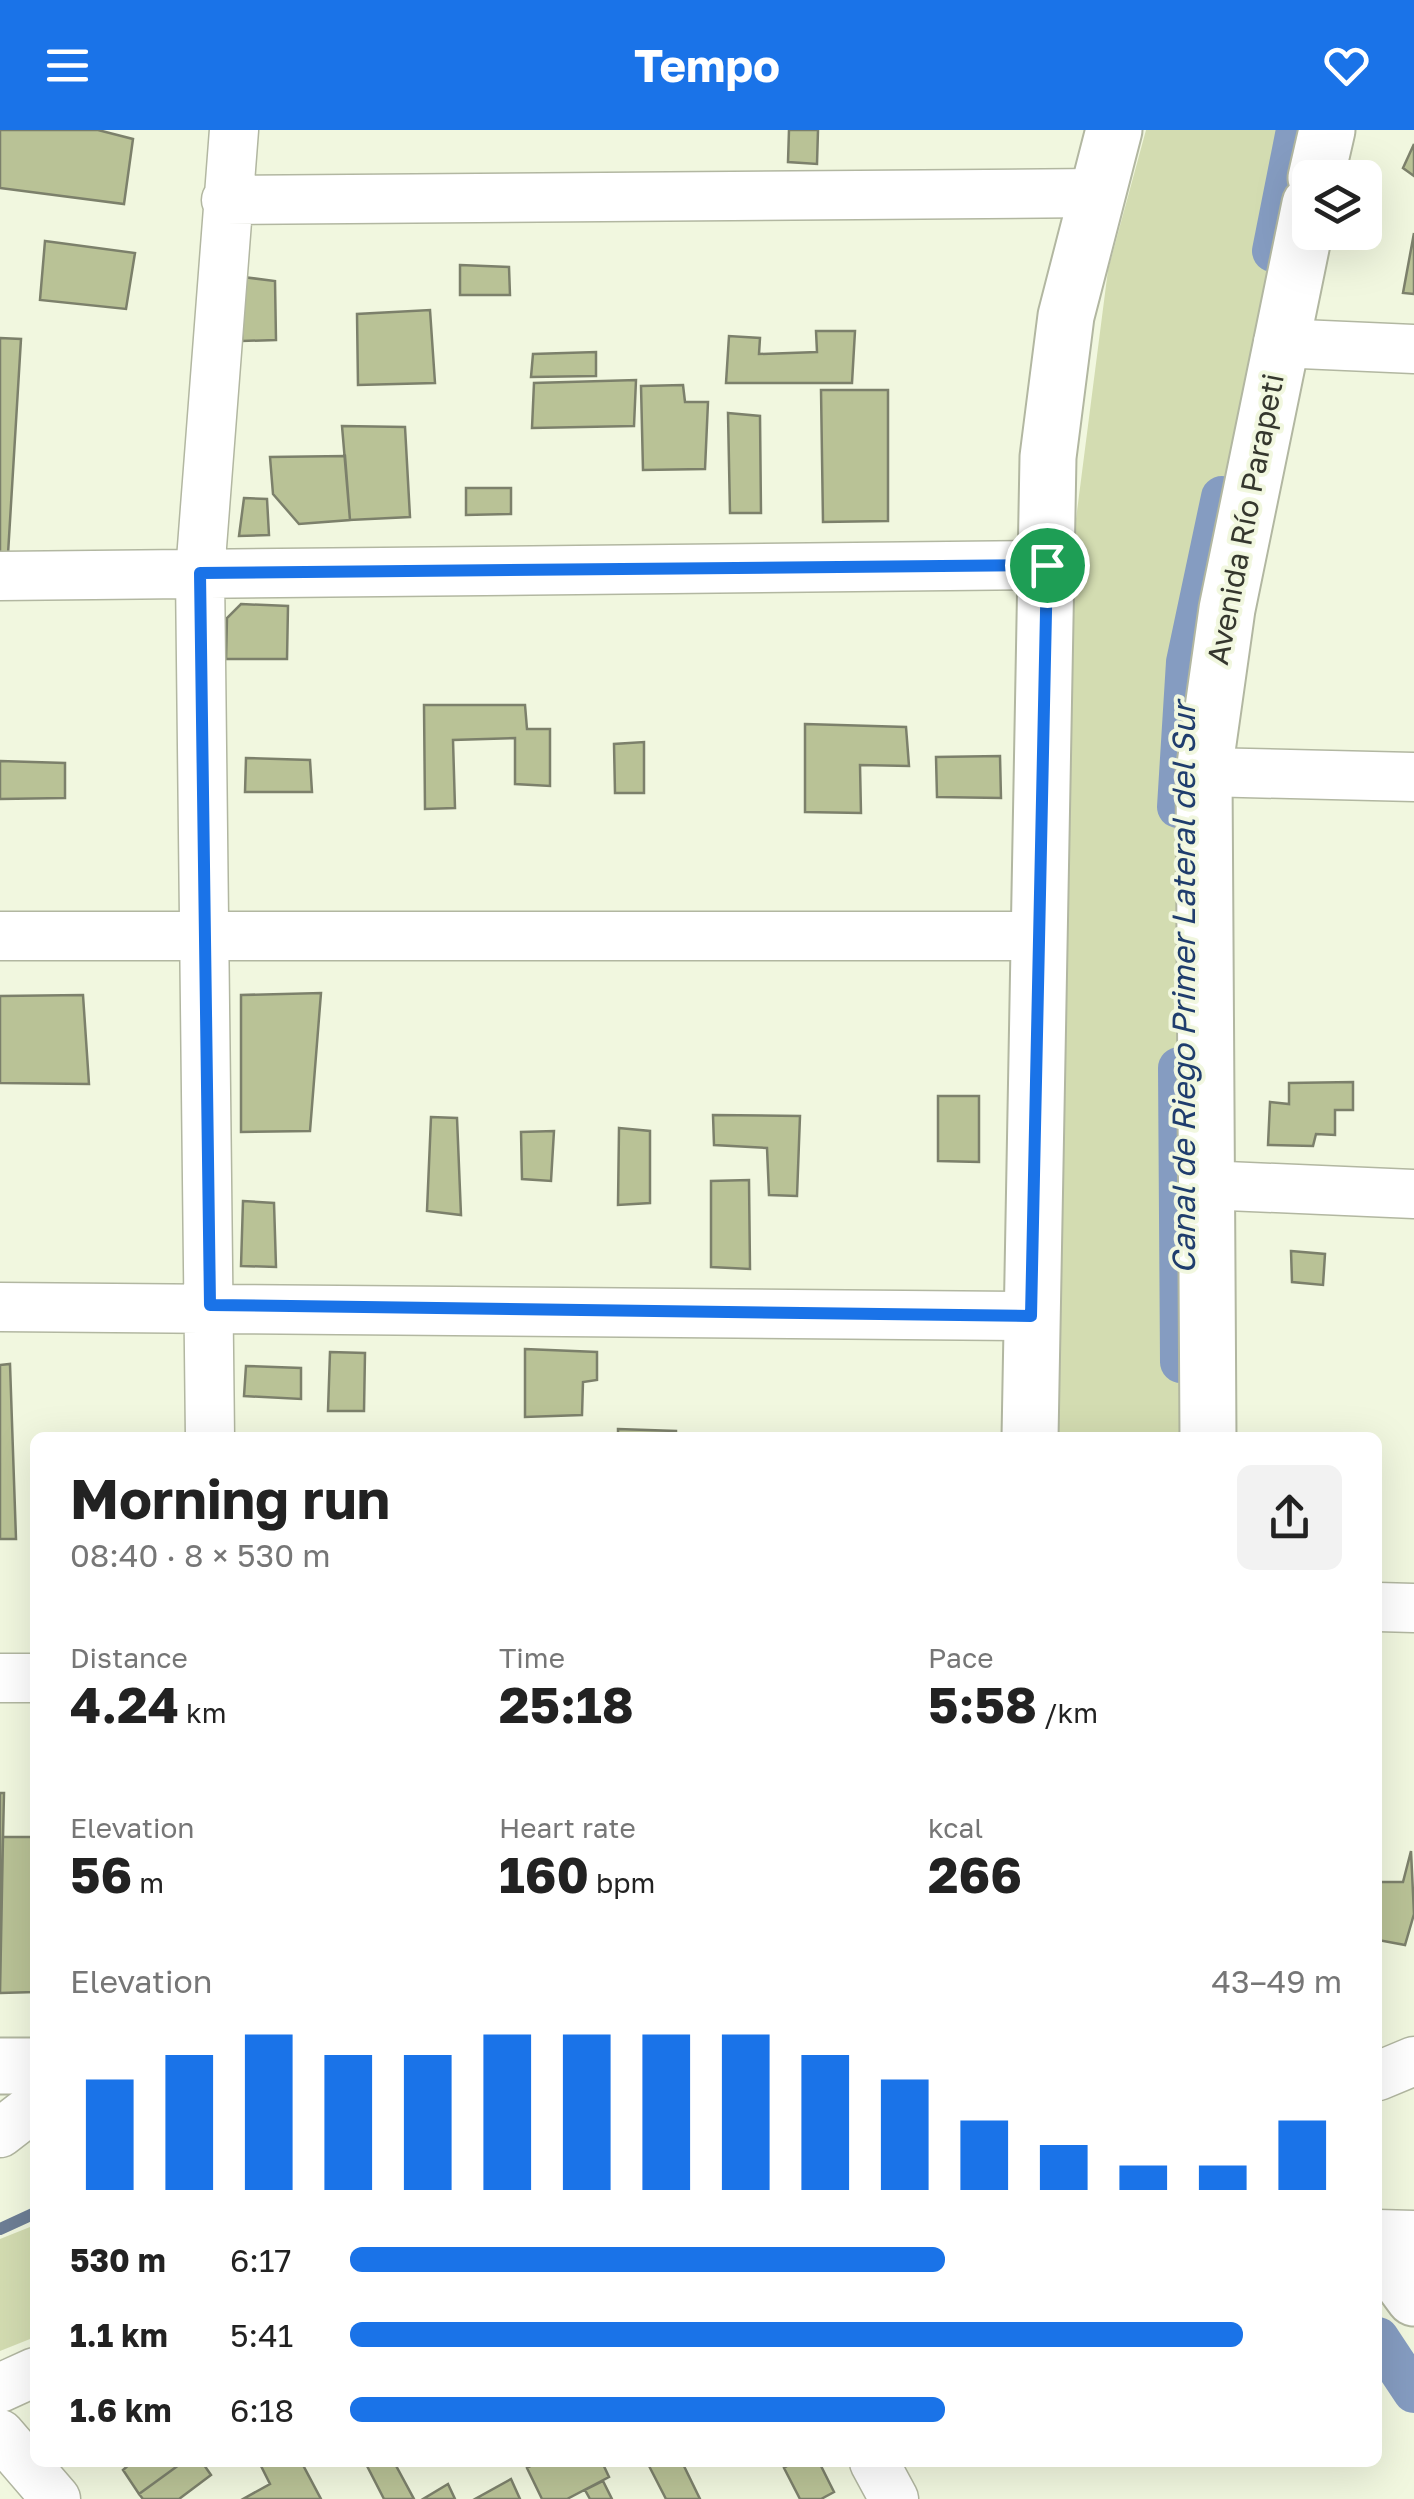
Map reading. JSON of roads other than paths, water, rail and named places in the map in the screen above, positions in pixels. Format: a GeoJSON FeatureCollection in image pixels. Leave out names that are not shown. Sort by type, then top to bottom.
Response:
{"type":"FeatureCollection","features":[{"type":"Feature","properties":{"kind":"main road"},"geometry":{"type":"LineString","coordinates":[[1030,1432],[1048,458],[1066,316],[1114,130]]}},
{"type":"Feature","properties":{"kind":"main road"},"geometry":{"type":"LineString","coordinates":[[1320,160],[1327,130]]}},
{"type":"Feature","properties":{"kind":"main road","name":"Avenida Río Parapeti"},"geometry":{"type":"LineString","coordinates":[[1208,1432],[1204,772],[1227,609],[1299,250]]}},
{"type":"Feature","properties":{"kind":"main road"},"geometry":{"type":"LineString","coordinates":[[0,2066],[30,2066]]}},
{"type":"Feature","properties":{"kind":"main road"},"geometry":{"type":"LineString","coordinates":[[1382,2254],[1414,2298]]}},
{"type":"Feature","properties":{"kind":"street"},"geometry":{"type":"LineString","coordinates":[[210,1432],[200,573],[234,130]]}},
{"type":"Feature","properties":{"kind":"street"},"geometry":{"type":"LineString","coordinates":[[226,200],[1097,194]]}},
{"type":"Feature","properties":{"kind":"street"},"geometry":{"type":"LineString","coordinates":[[1278,344],[1414,350]]}},
{"type":"Feature","properties":{"kind":"street"},"geometry":{"type":"LineString","coordinates":[[0,576],[1047,565]]}},
{"type":"Feature","properties":{"kind":"street"},"geometry":{"type":"LineString","coordinates":[[1204,772],[1414,776]]}},
{"type":"Feature","properties":{"kind":"street"},"geometry":{"type":"LineString","coordinates":[[0,936],[1037,936]]}},
{"type":"Feature","properties":{"kind":"street"},"geometry":{"type":"LineString","coordinates":[[1204,1185],[1414,1194]]}},
{"type":"Feature","properties":{"kind":"street"},"geometry":{"type":"LineString","coordinates":[[0,1307],[210,1305],[1031,1316]]}},
{"type":"Feature","properties":{"kind":"street"},"geometry":{"type":"LineString","coordinates":[[1382,1607],[1414,1608]]}},
{"type":"Feature","properties":{"kind":"street"},"geometry":{"type":"LineString","coordinates":[[0,1678],[30,1678]]}},
{"type":"Feature","properties":{"kind":"street"},"geometry":{"type":"LineString","coordinates":[[1382,2074],[1414,2061]]}},
{"type":"Feature","properties":{"kind":"street"},"geometry":{"type":"LineString","coordinates":[[0,2134],[30,2110]]}},
{"type":"Feature","properties":{"kind":"street"},"geometry":{"type":"LineString","coordinates":[[1382,2234],[1414,2235]]}},
{"type":"Feature","properties":{"kind":"street"},"geometry":{"type":"LineString","coordinates":[[0,2388],[30,2374]]}},
{"type":"Feature","properties":{"kind":"street"},"geometry":{"type":"LineString","coordinates":[[0,2434],[56,2499]]}},
{"type":"Feature","properties":{"kind":"street"},"geometry":{"type":"LineString","coordinates":[[877,2467],[894,2499]]}},
{"type":"Feature","properties":{"kind":"waterway","name":"Canal de Riego Primer Lateral del Sur"},"geometry":{"type":"LineString","coordinates":[[1273,251],[1297,130]]}},
{"type":"Feature","properties":{"kind":"waterway","name":"Canal de Riego Primer Lateral del Sur"},"geometry":{"type":"LineString","coordinates":[[1178,807],[1187,662],[1222,497]]}},
{"type":"Feature","properties":{"kind":"waterway","name":"Canal de Riego Primer Lateral del Sur"},"geometry":{"type":"LineString","coordinates":[[1179,1068],[1181,1362]]}},
{"type":"Feature","properties":{"kind":"waterway"},"geometry":{"type":"LineString","coordinates":[[0,2229],[30,2215]]}},
{"type":"Feature","properties":{"kind":"waterway","name":"Canal de Riego Primer Lateral del Sur"},"geometry":{"type":"LineString","coordinates":[[1382,2344],[1414,2392]]}}]}
